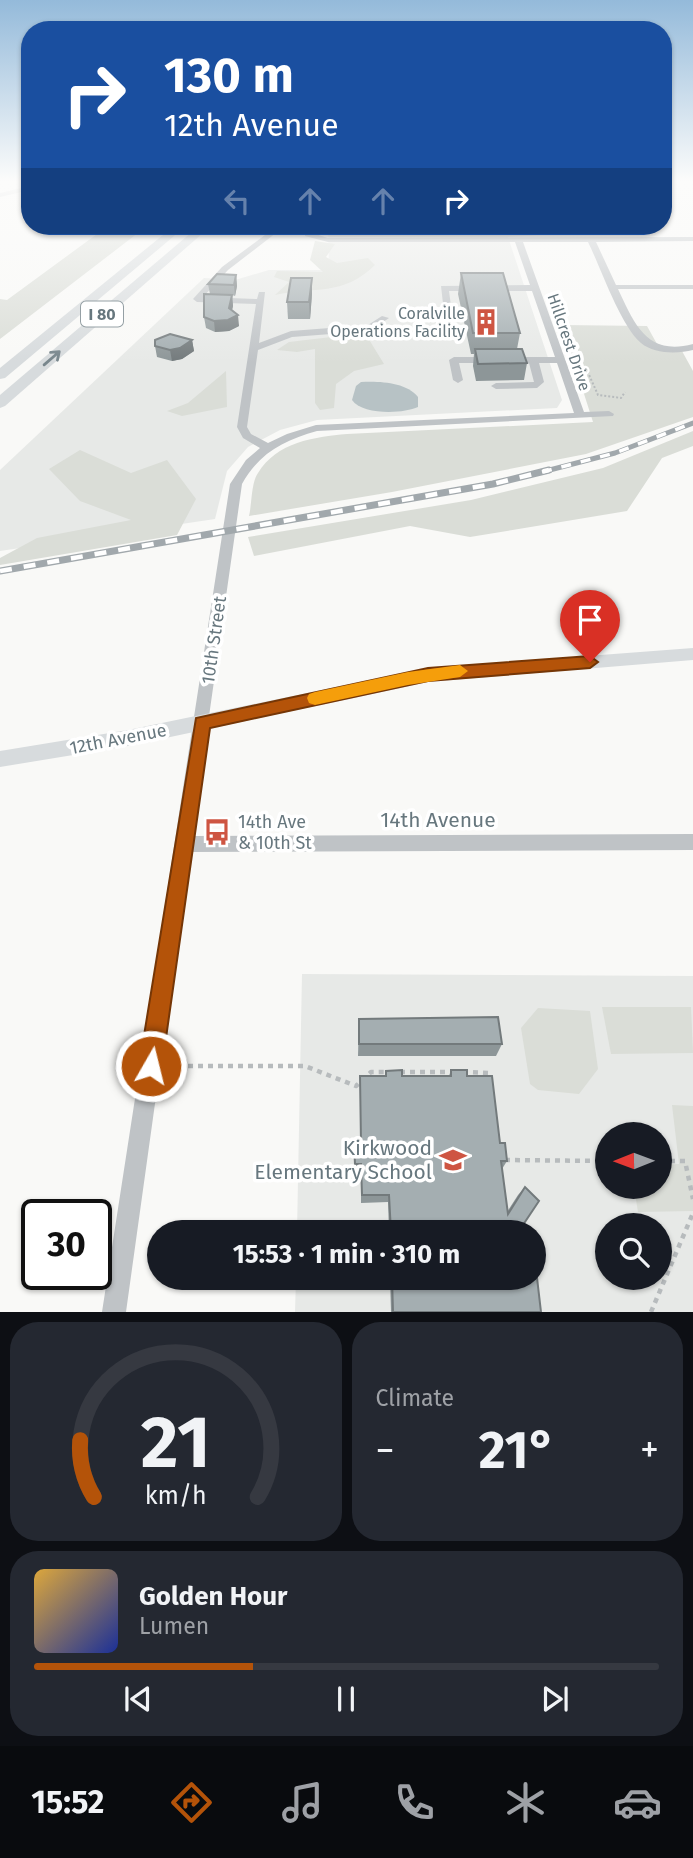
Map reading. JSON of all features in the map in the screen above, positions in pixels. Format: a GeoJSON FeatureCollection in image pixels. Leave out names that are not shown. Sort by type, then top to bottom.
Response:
{"type":"FeatureCollection","features":[{"type":"Feature","properties":{"kind":"highway","name":"I 80"},"geometry":{"type":"LineString","coordinates":[[0,375],[162,241]]}},
{"type":"Feature","properties":{"kind":"highway","name":"I 80"},"geometry":{"type":"LineString","coordinates":[[0,403],[187,241]]}},
{"type":"Feature","properties":{"kind":"main road","name":"12th Avenue"},"geometry":{"type":"LineString","coordinates":[[0,759],[202,723],[428,675],[693,654]]}},
{"type":"Feature","properties":{"kind":"street"},"geometry":{"type":"LineString","coordinates":[[258,241],[205,288],[197,299],[261,298],[243,427],[247,436],[267,447]]}},
{"type":"Feature","properties":{"kind":"street","name":"Hillcrest Drive"},"geometry":{"type":"LineString","coordinates":[[520,241],[580,415]]}},
{"type":"Feature","properties":{"kind":"street"},"geometry":{"type":"LineString","coordinates":[[592,241],[638,335],[653,346],[671,350],[693,347]]}},
{"type":"Feature","properties":{"kind":"street"},"geometry":{"type":"LineString","coordinates":[[615,287],[693,287]]}},
{"type":"Feature","properties":{"kind":"street"},"geometry":{"type":"LineString","coordinates":[[449,321],[444,288],[536,288]]}},
{"type":"Feature","properties":{"kind":"street"},"geometry":{"type":"LineString","coordinates":[[254,348],[291,334],[370,328],[385,318]]}},
{"type":"Feature","properties":{"kind":"street"},"geometry":{"type":"LineString","coordinates":[[458,380],[454,360],[533,360],[562,363]]}},
{"type":"Feature","properties":{"kind":"street"},"geometry":{"type":"LineString","coordinates":[[496,386],[537,385],[539,382],[533,360]]}},
{"type":"Feature","properties":{"kind":"street","name":"10th Street"},"geometry":{"type":"LineString","coordinates":[[114,1312],[236,484],[250,460],[267,447],[298,433],[336,426],[609,414]]}},
{"type":"Feature","properties":{"kind":"street","name":"14th Avenue"},"geometry":{"type":"LineString","coordinates":[[184,844],[693,842]]}},
{"type":"Feature","properties":{"kind":"path"},"geometry":{"type":"LineString","coordinates":[[562,363],[586,368],[598,395],[615,399],[621,398],[625,392]]}},
{"type":"Feature","properties":{"kind":"path"},"geometry":{"type":"LineString","coordinates":[[151,1066],[305,1066],[356,1086],[371,1072],[490,1073],[491,1085]]}},
{"type":"Feature","properties":{"kind":"path"},"geometry":{"type":"LineString","coordinates":[[504,1150],[506,1162],[595,1161]]}},
{"type":"Feature","properties":{"kind":"path"},"geometry":{"type":"LineString","coordinates":[[672,1161],[685,1161],[693,1199]]}},
{"type":"Feature","properties":{"kind":"path"},"geometry":{"type":"LineString","coordinates":[[651,1312],[693,1213]]}},
{"type":"Feature","properties":{"kind":"shaded area"},"geometry":{"type":"Polygon","coordinates":[[[87,241],[127,241],[0,339],[0,299],[7,300],[87,241]]]}},
{"type":"Feature","properties":{"kind":"shaded area"},"geometry":{"type":"Polygon","coordinates":[[[317,241],[335,244],[326,257],[337,263],[368,258],[375,265],[351,282],[339,286],[275,295],[289,282],[274,277],[277,271],[323,272],[310,260],[317,241]]]}},
{"type":"Feature","properties":{"kind":"shaded area"},"geometry":{"type":"Polygon","coordinates":[[[328,241],[509,241],[562,400],[557,408],[317,420],[280,430],[248,447],[227,471],[215,519],[0,551],[0,470],[204,278],[235,280],[269,270],[329,270],[328,241]]]}},
{"type":"Feature","properties":{"kind":"shaded area"},"geometry":{"type":"Polygon","coordinates":[[[562,325],[647,326],[657,344],[682,351],[693,371],[693,417],[586,454],[392,492],[249,516],[258,473],[275,454],[309,439],[347,434],[593,422],[562,325]]]}},
{"type":"Feature","properties":{"kind":"shaded area"},"geometry":{"type":"Polygon","coordinates":[[[365,333],[384,364],[354,371],[336,384],[334,408],[320,410],[315,403],[315,349],[297,352],[277,350],[289,342],[365,333]]]}},
{"type":"Feature","properties":{"kind":"shaded area"},"geometry":{"type":"Polygon","coordinates":[[[226,371],[227,407],[182,416],[167,411],[188,403],[226,371]]]}},
{"type":"Feature","properties":{"kind":"shaded area"},"geometry":{"type":"Polygon","coordinates":[[[361,382],[384,382],[407,388],[418,397],[418,407],[393,412],[373,411],[357,405],[352,400],[356,386],[361,382]]]}},
{"type":"Feature","properties":{"kind":"shaded area"},"geometry":{"type":"Polygon","coordinates":[[[693,431],[693,446],[662,458],[627,511],[470,537],[410,526],[254,556],[248,537],[471,500],[603,468],[693,431]]]}},
{"type":"Feature","properties":{"kind":"shaded area"},"geometry":{"type":"Polygon","coordinates":[[[80,450],[131,473],[167,460],[196,499],[177,535],[0,565],[0,558],[37,538],[131,520],[80,501],[49,469],[80,450]]]}},
{"type":"Feature","properties":{"kind":"shaded area","name":"Kirkwood Elementary School"},"geometry":{"type":"Polygon","coordinates":[[[302,974],[693,976],[693,1312],[295,1312],[296,1290],[546,1290],[546,1220],[297,1220],[302,974]]]}},
{"type":"Feature","properties":{"kind":"shaded area"},"geometry":{"type":"Polygon","coordinates":[[[602,1007],[691,1007],[693,1053],[611,1054],[602,1007]]]}},
{"type":"Feature","properties":{"kind":"shaded area"},"geometry":{"type":"Polygon","coordinates":[[[538,1008],[590,1011],[598,1069],[579,1094],[538,1090],[530,1084],[521,1028],[538,1008]]]}},
{"type":"Feature","properties":{"kind":"shaded area"},"geometry":{"type":"Polygon","coordinates":[[[672,1105],[693,1106],[693,1211],[638,1212],[636,1199],[672,1199],[672,1164],[679,1164],[672,1105]]]}},
{"type":"Feature","properties":{"kind":"building"},"geometry":{"type":"Polygon","coordinates":[[[461,273],[503,273],[520,333],[473,333],[461,273]]]}},
{"type":"Feature","properties":{"kind":"building"},"geometry":{"type":"Polygon","coordinates":[[[217,274],[236,275],[234,285],[208,284],[217,274]]]}},
{"type":"Feature","properties":{"kind":"building"},"geometry":{"type":"Polygon","coordinates":[[[291,278],[312,278],[309,302],[287,302],[291,278]]]}},
{"type":"Feature","properties":{"kind":"building"},"geometry":{"type":"Polygon","coordinates":[[[204,294],[232,295],[229,308],[238,315],[228,320],[214,321],[204,317],[204,294]]]}},
{"type":"Feature","properties":{"kind":"building"},"geometry":{"type":"Polygon","coordinates":[[[170,334],[192,340],[180,348],[170,350],[155,346],[155,340],[170,334]]]}},
{"type":"Feature","properties":{"kind":"building"},"geometry":{"type":"Polygon","coordinates":[[[475,349],[522,349],[527,363],[478,364],[475,349]]]}},
{"type":"Feature","properties":{"kind":"building"},"geometry":{"type":"Polygon","coordinates":[[[498,1017],[502,1044],[359,1044],[359,1019],[498,1017]]]}},
{"type":"Feature","properties":{"kind":"building"},"geometry":{"type":"Polygon","coordinates":[[[402,1070],[402,1076],[451,1076],[451,1070],[467,1070],[467,1076],[492,1076],[500,1143],[505,1143],[507,1161],[501,1161],[508,1214],[525,1187],[539,1201],[526,1220],[390,1220],[389,1195],[362,1195],[361,1164],[355,1164],[354,1143],[361,1143],[360,1076],[386,1076],[386,1071],[402,1070]]]}},
{"type":"Feature","properties":{"kind":"building"},"geometry":{"type":"Polygon","coordinates":[[[392,1290],[538,1290],[541,1312],[393,1312],[392,1290]]]}},
{"type":"Feature","properties":{"kind":"railway"},"geometry":{"type":"LineString","coordinates":[[542,472],[615,453],[693,423]]}},
{"type":"Feature","properties":{"kind":"railway"},"geometry":{"type":"LineString","coordinates":[[0,571],[493,484],[549,470]]}},
{"type":"Feature","properties":{"kind":"slow traffic"},"geometry":{"type":"LineString","coordinates":[[315,698],[408,678],[460,671]]}},
{"type":"Feature","properties":{"kind":"place","name":"Coralville Operations Facility"},"geometry":{"type":"Point","coordinates":[486,322]}},
{"type":"Feature","properties":{"kind":"place","name":"14th Ave & 10th St"},"geometry":{"type":"Point","coordinates":[217,832]}},
{"type":"Feature","properties":{"kind":"place","name":"Kirkwood Elementary School"},"geometry":{"type":"Point","coordinates":[453,1160]}},
{"type":"Feature","properties":{"kind":"route"},"geometry":{"type":"LineString","coordinates":[[151,1066],[202,723],[428,675],[590,662]]}}]}
